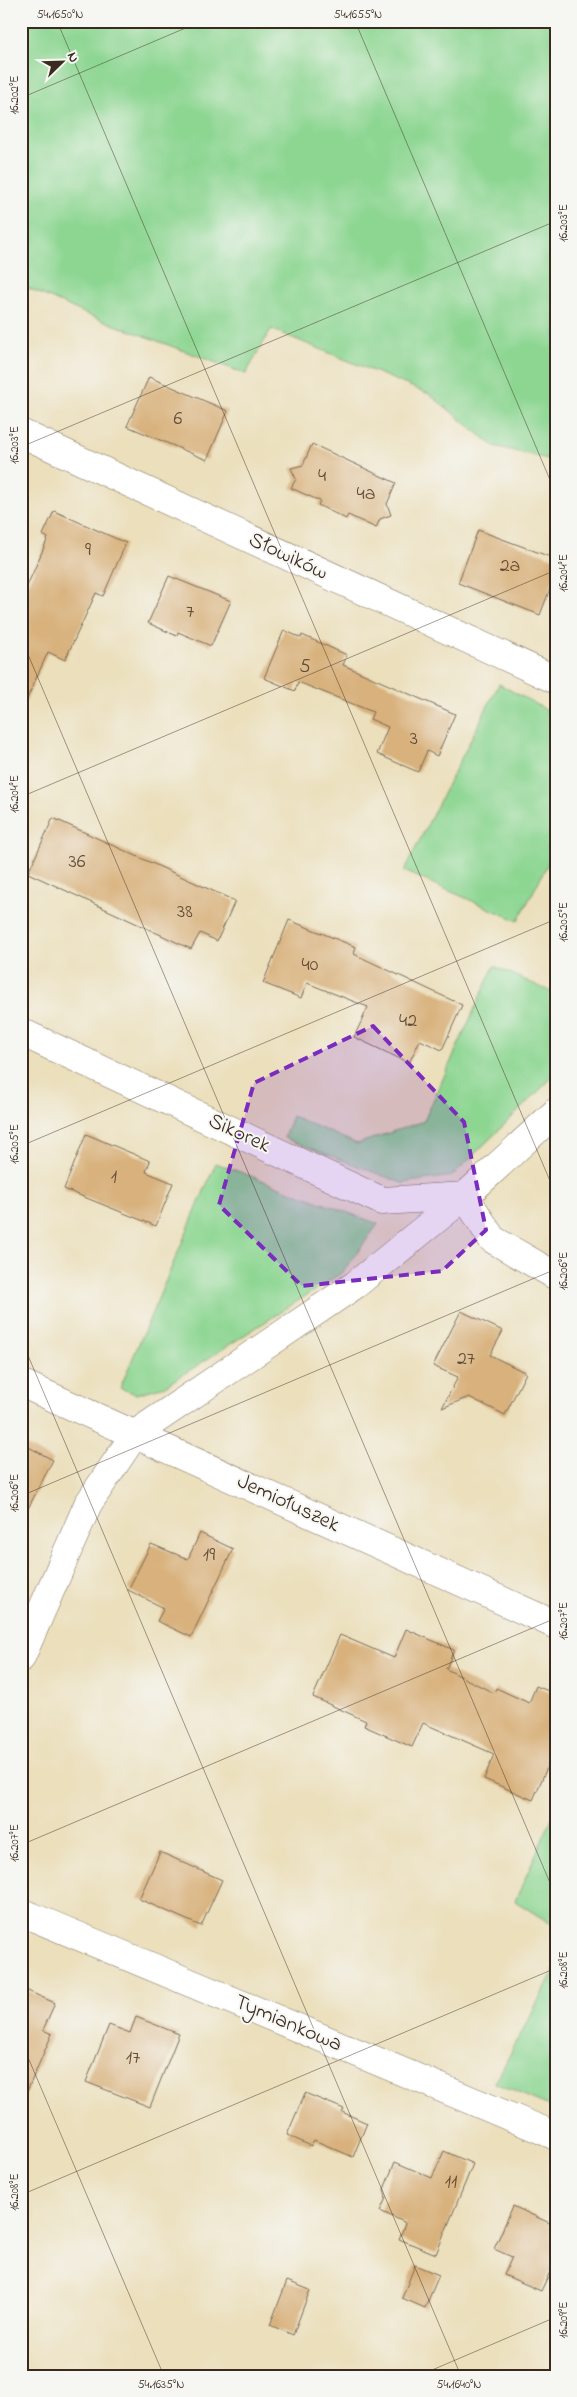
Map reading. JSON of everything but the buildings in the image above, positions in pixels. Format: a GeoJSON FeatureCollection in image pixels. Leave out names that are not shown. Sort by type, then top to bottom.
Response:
{"type":"FeatureCollection","features":[{"type":"Feature","properties":{"kind":"street","name":"Słowików"},"geometry":{"type":"LineString","coordinates":[[21,433],[556,680]]}},
{"type":"Feature","properties":{"kind":"street","name":"Sikorek"},"geometry":{"type":"LineString","coordinates":[[21,1032],[382,1201],[465,1196]]}},
{"type":"Feature","properties":{"kind":"street"},"geometry":{"type":"LineString","coordinates":[[21,1658],[88,1504],[135,1434],[355,1286],[465,1196],[556,1112]]}},
{"type":"Feature","properties":{"kind":"street"},"geometry":{"type":"LineString","coordinates":[[465,1196],[492,1239],[556,1276]]}},
{"type":"Feature","properties":{"kind":"street","name":"Jemiołuszek"},"geometry":{"type":"LineString","coordinates":[[21,1382],[556,1625]]}},
{"type":"Feature","properties":{"kind":"street","name":"Tymiankowa"},"geometry":{"type":"LineString","coordinates":[[21,1912],[556,2136]]}},
{"type":"Feature","properties":{"kind":"highlighted area"},"geometry":{"type":"Polygon","coordinates":[[[373,1026],[464,1122],[486,1230],[442,1271],[302,1286],[219,1205],[254,1083],[373,1026]]]}},
{"type":"Feature","properties":{"kind":"green space"},"geometry":{"type":"Polygon","coordinates":[[[21,21],[556,21],[556,461],[494,446],[429,394],[271,329],[246,374],[91,316],[21,285],[21,21]]]}},
{"type":"Feature","properties":{"kind":"green space"},"geometry":{"type":"Polygon","coordinates":[[[499,684],[556,715],[556,848],[518,921],[404,871],[499,684]]]}},
{"type":"Feature","properties":{"kind":"green space"},"geometry":{"type":"Polygon","coordinates":[[[494,966],[556,994],[556,1074],[452,1176],[402,1183],[284,1138],[292,1116],[357,1144],[424,1121],[494,966]]]}},
{"type":"Feature","properties":{"kind":"green space"},"geometry":{"type":"Polygon","coordinates":[[[216,1163],[378,1224],[343,1272],[165,1386],[136,1394],[120,1388],[216,1163]]]}},
{"type":"Feature","properties":{"kind":"green space"},"geometry":{"type":"Polygon","coordinates":[[[556,1809],[556,1927],[515,1901],[556,1809]]]}},
{"type":"Feature","properties":{"kind":"green space"},"geometry":{"type":"Polygon","coordinates":[[[556,1967],[556,2109],[495,2083],[556,1967]]]}}]}
